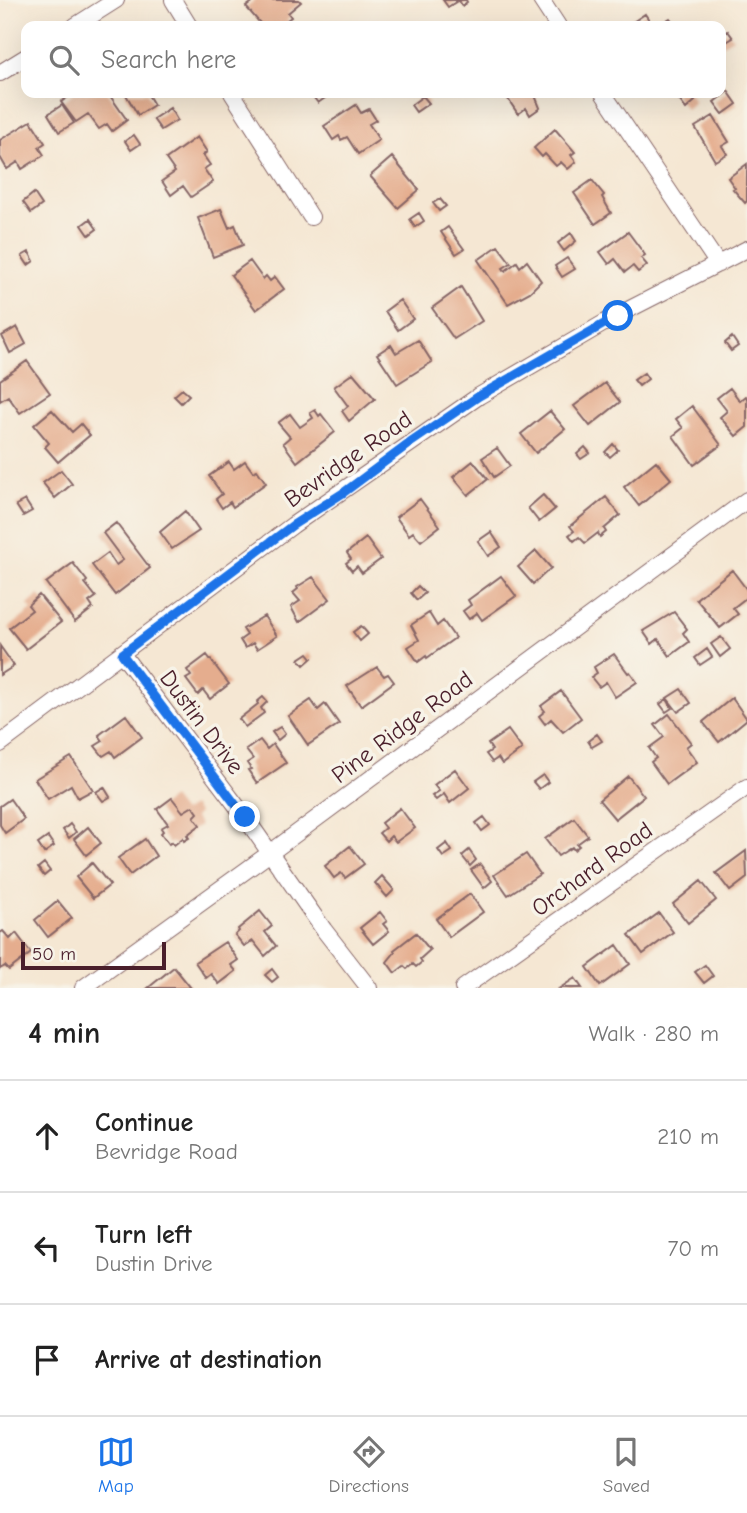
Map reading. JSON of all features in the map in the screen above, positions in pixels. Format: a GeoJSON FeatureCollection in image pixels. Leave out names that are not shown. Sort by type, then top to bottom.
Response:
{"type":"FeatureCollection","features":[{"type":"Feature","properties":{"kind":"street"},"geometry":{"type":"LineString","coordinates":[[83,21],[116,0]]}},
{"type":"Feature","properties":{"kind":"street"},"geometry":{"type":"LineString","coordinates":[[173,0],[187,21]]}},
{"type":"Feature","properties":{"kind":"street"},"geometry":{"type":"LineString","coordinates":[[541,0],[555,21]]}},
{"type":"Feature","properties":{"kind":"street"},"geometry":{"type":"LineString","coordinates":[[0,73],[21,60]]}},
{"type":"Feature","properties":{"kind":"street"},"geometry":{"type":"LineString","coordinates":[[235,98],[311,217]]}},
{"type":"Feature","properties":{"kind":"street"},"geometry":{"type":"LineString","coordinates":[[606,98],[718,264]]}},
{"type":"Feature","properties":{"kind":"street","name":"Bevridge Road"},"geometry":{"type":"LineString","coordinates":[[0,744],[293,525],[343,493],[479,396],[618,316],[747,249]]}},
{"type":"Feature","properties":{"kind":"street","name":"Pine Ridge Road"},"geometry":{"type":"LineString","coordinates":[[83,988],[747,500]]}},
{"type":"Feature","properties":{"kind":"street","name":"Dustin Drive"},"geometry":{"type":"LineString","coordinates":[[122,654],[369,988]]}},
{"type":"Feature","properties":{"kind":"street","name":"Orchard Road"},"geometry":{"type":"LineString","coordinates":[[463,988],[747,787]]}},
{"type":"Feature","properties":{"kind":"building"},"geometry":{"type":"Polygon","coordinates":[[[255,0],[301,2],[288,13],[291,17],[288,21],[258,21],[246,7],[255,0]]]}},
{"type":"Feature","properties":{"kind":"building"},"geometry":{"type":"Polygon","coordinates":[[[443,0],[459,0],[448,7],[443,0]]]}},
{"type":"Feature","properties":{"kind":"building"},"geometry":{"type":"Polygon","coordinates":[[[645,14],[650,21],[634,21],[645,14]]]}},
{"type":"Feature","properties":{"kind":"building"},"geometry":{"type":"Polygon","coordinates":[[[728,31],[733,38],[726,42],[728,31]]]}},
{"type":"Feature","properties":{"kind":"building"},"geometry":{"type":"Polygon","coordinates":[[[728,91],[737,104],[723,114],[714,102],[719,98],[726,98],[728,91]]]}},
{"type":"Feature","properties":{"kind":"building"},"geometry":{"type":"Polygon","coordinates":[[[67,98],[112,98],[127,120],[112,131],[107,124],[99,129],[88,114],[76,122],[61,102],[67,98]]]}},
{"type":"Feature","properties":{"kind":"building"},"geometry":{"type":"Polygon","coordinates":[[[128,98],[150,98],[154,105],[138,115],[128,98]]]}},
{"type":"Feature","properties":{"kind":"building"},"geometry":{"type":"Polygon","coordinates":[[[420,98],[425,98],[429,103],[416,112],[411,105],[420,98]]]}},
{"type":"Feature","properties":{"kind":"building"},"geometry":{"type":"Polygon","coordinates":[[[507,98],[536,98],[540,108],[530,115],[526,108],[518,114],[507,98]]]}},
{"type":"Feature","properties":{"kind":"building"},"geometry":{"type":"Polygon","coordinates":[[[678,98],[693,98],[695,101],[686,109],[678,98]]]}},
{"type":"Feature","properties":{"kind":"building"},"geometry":{"type":"Polygon","coordinates":[[[62,105],[74,123],[59,132],[48,114],[62,105]]]}},
{"type":"Feature","properties":{"kind":"building"},"geometry":{"type":"Polygon","coordinates":[[[356,105],[361,113],[369,109],[376,120],[369,124],[379,140],[358,154],[347,137],[341,140],[339,136],[333,140],[324,126],[356,105]]]}},
{"type":"Feature","properties":{"kind":"building"},"geometry":{"type":"Polygon","coordinates":[[[170,108],[177,120],[161,130],[153,119],[170,108]]]}},
{"type":"Feature","properties":{"kind":"building"},"geometry":{"type":"Polygon","coordinates":[[[713,116],[729,142],[722,146],[727,154],[715,161],[695,127],[713,116]]]}},
{"type":"Feature","properties":{"kind":"building"},"geometry":{"type":"Polygon","coordinates":[[[31,121],[45,143],[39,147],[44,155],[22,169],[18,162],[7,169],[0,157],[0,140],[31,121]]]}},
{"type":"Feature","properties":{"kind":"building"},"geometry":{"type":"Polygon","coordinates":[[[555,129],[575,152],[571,155],[576,162],[568,169],[561,162],[556,166],[545,154],[542,157],[534,148],[555,129]]]}},
{"type":"Feature","properties":{"kind":"building"},"geometry":{"type":"Polygon","coordinates":[[[134,135],[140,144],[131,150],[125,141],[134,135]]]}},
{"type":"Feature","properties":{"kind":"building"},"geometry":{"type":"Polygon","coordinates":[[[197,137],[207,152],[203,155],[210,165],[204,169],[213,182],[191,197],[183,186],[171,195],[162,181],[175,172],[166,159],[197,137]]]}},
{"type":"Feature","properties":{"kind":"building"},"geometry":{"type":"Polygon","coordinates":[[[392,157],[419,190],[398,208],[370,176],[392,157]]]}},
{"type":"Feature","properties":{"kind":"building"},"geometry":{"type":"Polygon","coordinates":[[[747,164],[747,201],[745,203],[728,178],[747,164]]]}},
{"type":"Feature","properties":{"kind":"building"},"geometry":{"type":"Polygon","coordinates":[[[592,180],[604,195],[602,197],[611,213],[595,224],[574,193],[592,180]]]}},
{"type":"Feature","properties":{"kind":"building"},"geometry":{"type":"Polygon","coordinates":[[[34,193],[42,205],[31,213],[23,202],[34,193]]]}},
{"type":"Feature","properties":{"kind":"building"},"geometry":{"type":"Polygon","coordinates":[[[440,199],[446,206],[439,211],[433,203],[440,199]]]}},
{"type":"Feature","properties":{"kind":"building"},"geometry":{"type":"Polygon","coordinates":[[[221,209],[229,228],[235,225],[243,245],[213,257],[198,218],[221,209]]]}},
{"type":"Feature","properties":{"kind":"building"},"geometry":{"type":"Polygon","coordinates":[[[419,213],[424,221],[415,227],[410,219],[419,213]]]}},
{"type":"Feature","properties":{"kind":"building"},"geometry":{"type":"Polygon","coordinates":[[[90,219],[97,229],[89,235],[82,225],[90,219]]]}},
{"type":"Feature","properties":{"kind":"building"},"geometry":{"type":"Polygon","coordinates":[[[448,227],[464,249],[456,254],[441,232],[448,227]]]}},
{"type":"Feature","properties":{"kind":"building"},"geometry":{"type":"Polygon","coordinates":[[[628,232],[645,255],[641,258],[647,265],[638,272],[633,266],[625,272],[615,259],[609,264],[600,252],[628,232]]]}},
{"type":"Feature","properties":{"kind":"building"},"geometry":{"type":"Polygon","coordinates":[[[571,233],[576,241],[564,251],[558,243],[571,233]]]}},
{"type":"Feature","properties":{"kind":"building"},"geometry":{"type":"Polygon","coordinates":[[[498,246],[511,263],[503,268],[505,271],[517,262],[520,267],[527,261],[541,281],[530,292],[508,304],[478,260],[498,246]]]}},
{"type":"Feature","properties":{"kind":"building"},"geometry":{"type":"Polygon","coordinates":[[[29,252],[34,261],[28,265],[22,256],[29,252]]]}},
{"type":"Feature","properties":{"kind":"building"},"geometry":{"type":"Polygon","coordinates":[[[567,258],[575,269],[562,277],[555,266],[567,258]]]}},
{"type":"Feature","properties":{"kind":"building"},"geometry":{"type":"Polygon","coordinates":[[[250,261],[263,279],[266,276],[270,281],[275,277],[284,289],[256,310],[231,275],[250,261]]]}},
{"type":"Feature","properties":{"kind":"building"},"geometry":{"type":"Polygon","coordinates":[[[461,287],[482,321],[454,339],[432,308],[461,287]]]}},
{"type":"Feature","properties":{"kind":"building"},"geometry":{"type":"Polygon","coordinates":[[[400,300],[413,319],[398,330],[385,311],[400,300]]]}},
{"type":"Feature","properties":{"kind":"building"},"geometry":{"type":"Polygon","coordinates":[[[17,327],[26,344],[10,353],[2,336],[17,327]]]}},
{"type":"Feature","properties":{"kind":"building"},"geometry":{"type":"Polygon","coordinates":[[[732,337],[738,346],[731,351],[725,343],[732,337]]]}},
{"type":"Feature","properties":{"kind":"building"},"geometry":{"type":"Polygon","coordinates":[[[418,340],[432,362],[397,384],[377,354],[391,345],[396,353],[418,340]]]}},
{"type":"Feature","properties":{"kind":"building"},"geometry":{"type":"Polygon","coordinates":[[[27,361],[50,393],[20,413],[8,396],[0,401],[0,380],[27,361]]]}},
{"type":"Feature","properties":{"kind":"building"},"geometry":{"type":"Polygon","coordinates":[[[353,373],[375,399],[349,421],[342,411],[348,406],[334,387],[353,373]]]}},
{"type":"Feature","properties":{"kind":"building"},"geometry":{"type":"Polygon","coordinates":[[[644,373],[648,379],[639,386],[634,380],[644,373]]]}},
{"type":"Feature","properties":{"kind":"building"},"geometry":{"type":"Polygon","coordinates":[[[605,383],[620,402],[590,426],[574,406],[605,383]]]}},
{"type":"Feature","properties":{"kind":"building"},"geometry":{"type":"Polygon","coordinates":[[[730,388],[740,401],[746,396],[747,398],[747,427],[736,436],[720,417],[727,411],[717,398],[730,388]]]}},
{"type":"Feature","properties":{"kind":"building"},"geometry":{"type":"Polygon","coordinates":[[[182,389],[189,395],[181,403],[174,396],[182,389]]]}},
{"type":"Feature","properties":{"kind":"building"},"geometry":{"type":"Polygon","coordinates":[[[692,406],[721,445],[694,465],[673,436],[683,428],[676,419],[692,406]]]}},
{"type":"Feature","properties":{"kind":"building"},"geometry":{"type":"Polygon","coordinates":[[[52,410],[72,432],[81,424],[90,435],[58,462],[45,447],[49,443],[34,425],[52,410]]]}},
{"type":"Feature","properties":{"kind":"building"},"geometry":{"type":"Polygon","coordinates":[[[315,410],[335,432],[297,462],[283,443],[290,437],[278,423],[290,414],[300,427],[313,418],[310,413],[315,410]]]}},
{"type":"Feature","properties":{"kind":"building"},"geometry":{"type":"Polygon","coordinates":[[[550,411],[565,429],[536,453],[521,434],[550,411]]]}},
{"type":"Feature","properties":{"kind":"building"},"geometry":{"type":"Polygon","coordinates":[[[613,444],[618,450],[610,457],[605,452],[613,444]]]}},
{"type":"Feature","properties":{"kind":"building"},"geometry":{"type":"Polygon","coordinates":[[[585,447],[590,453],[581,459],[577,454],[585,447]]]}},
{"type":"Feature","properties":{"kind":"building"},"geometry":{"type":"Polygon","coordinates":[[[497,448],[510,466],[494,477],[482,458],[497,448]]]}},
{"type":"Feature","properties":{"kind":"building"},"geometry":{"type":"Polygon","coordinates":[[[245,461],[253,472],[257,470],[266,483],[233,507],[230,502],[222,508],[216,499],[222,494],[209,476],[229,462],[234,469],[245,461]]]}},
{"type":"Feature","properties":{"kind":"building"},"geometry":{"type":"Polygon","coordinates":[[[473,461],[488,479],[468,495],[453,477],[473,461]]]}},
{"type":"Feature","properties":{"kind":"building"},"geometry":{"type":"Polygon","coordinates":[[[656,461],[671,479],[639,506],[624,487],[656,461]]]}},
{"type":"Feature","properties":{"kind":"building"},"geometry":{"type":"Polygon","coordinates":[[[61,470],[72,484],[55,498],[43,483],[61,470]]]}},
{"type":"Feature","properties":{"kind":"building"},"geometry":{"type":"Polygon","coordinates":[[[543,495],[555,509],[539,522],[528,508],[543,495]]]}},
{"type":"Feature","properties":{"kind":"building"},"geometry":{"type":"Polygon","coordinates":[[[606,497],[620,515],[604,529],[606,532],[600,537],[598,533],[585,543],[579,537],[574,541],[569,535],[574,531],[570,526],[606,497]]]}},
{"type":"Feature","properties":{"kind":"building"},"geometry":{"type":"Polygon","coordinates":[[[420,499],[440,526],[421,541],[413,532],[409,535],[396,517],[420,499]]]}},
{"type":"Feature","properties":{"kind":"building"},"geometry":{"type":"Polygon","coordinates":[[[25,500],[32,511],[23,516],[16,505],[25,500]]]}},
{"type":"Feature","properties":{"kind":"building"},"geometry":{"type":"Polygon","coordinates":[[[185,511],[199,531],[172,549],[160,532],[185,511]]]}},
{"type":"Feature","properties":{"kind":"building"},"geometry":{"type":"Polygon","coordinates":[[[116,523],[150,568],[115,595],[92,565],[108,553],[116,565],[123,560],[103,533],[116,523]]]}},
{"type":"Feature","properties":{"kind":"building"},"geometry":{"type":"Polygon","coordinates":[[[491,532],[501,547],[488,556],[478,541],[491,532]]]}},
{"type":"Feature","properties":{"kind":"building"},"geometry":{"type":"Polygon","coordinates":[[[366,538],[381,559],[362,573],[357,566],[352,571],[346,563],[351,559],[347,553],[366,538]]]}},
{"type":"Feature","properties":{"kind":"building"},"geometry":{"type":"Polygon","coordinates":[[[536,551],[551,568],[533,584],[518,567],[536,551]]]}},
{"type":"Feature","properties":{"kind":"building"},"geometry":{"type":"Polygon","coordinates":[[[73,563],[96,597],[89,602],[93,608],[75,622],[46,583],[73,563]]]}},
{"type":"Feature","properties":{"kind":"building"},"geometry":{"type":"Polygon","coordinates":[[[732,570],[747,590],[747,597],[733,608],[738,614],[720,628],[696,599],[732,570]]]}},
{"type":"Feature","properties":{"kind":"building"},"geometry":{"type":"Polygon","coordinates":[[[501,576],[516,596],[482,620],[477,613],[469,619],[463,611],[471,605],[468,600],[501,576]]]}},
{"type":"Feature","properties":{"kind":"building"},"geometry":{"type":"Polygon","coordinates":[[[313,577],[330,599],[299,622],[291,607],[300,601],[293,593],[297,587],[313,577]]]}},
{"type":"Feature","properties":{"kind":"building"},"geometry":{"type":"Polygon","coordinates":[[[418,586],[425,593],[417,600],[411,593],[418,586]]]}},
{"type":"Feature","properties":{"kind":"building"},"geometry":{"type":"Polygon","coordinates":[[[39,595],[61,622],[26,649],[9,628],[32,610],[28,605],[39,595]]]}},
{"type":"Feature","properties":{"kind":"building"},"geometry":{"type":"Polygon","coordinates":[[[674,612],[687,629],[683,633],[689,642],[670,656],[658,639],[652,644],[643,631],[674,612]]]}},
{"type":"Feature","properties":{"kind":"building"},"geometry":{"type":"Polygon","coordinates":[[[429,613],[437,626],[443,621],[455,638],[418,662],[408,647],[419,640],[411,625],[429,613]]]}},
{"type":"Feature","properties":{"kind":"building"},"geometry":{"type":"Polygon","coordinates":[[[264,616],[277,636],[257,649],[253,643],[245,648],[240,640],[247,635],[243,629],[264,616]]]}},
{"type":"Feature","properties":{"kind":"building"},"geometry":{"type":"Polygon","coordinates":[[[361,626],[368,634],[360,641],[353,632],[361,626]]]}},
{"type":"Feature","properties":{"kind":"building"},"geometry":{"type":"Polygon","coordinates":[[[721,637],[730,649],[720,657],[711,644],[721,637]]]}},
{"type":"Feature","properties":{"kind":"building"},"geometry":{"type":"Polygon","coordinates":[[[0,646],[14,666],[0,675],[0,646]]]}},
{"type":"Feature","properties":{"kind":"building"},"geometry":{"type":"Polygon","coordinates":[[[707,649],[712,657],[700,665],[695,658],[707,649]]]}},
{"type":"Feature","properties":{"kind":"building"},"geometry":{"type":"Polygon","coordinates":[[[308,653],[312,658],[304,665],[299,659],[308,653]]]}},
{"type":"Feature","properties":{"kind":"building"},"geometry":{"type":"Polygon","coordinates":[[[614,654],[637,682],[615,697],[606,682],[599,687],[591,677],[597,673],[594,667],[614,654]]]}},
{"type":"Feature","properties":{"kind":"building"},"geometry":{"type":"Polygon","coordinates":[[[207,655],[229,684],[210,699],[203,690],[198,695],[186,679],[191,676],[187,670],[207,655]]]}},
{"type":"Feature","properties":{"kind":"building"},"geometry":{"type":"Polygon","coordinates":[[[377,667],[384,676],[388,674],[394,682],[361,706],[347,686],[377,667]]]}},
{"type":"Feature","properties":{"kind":"building"},"geometry":{"type":"Polygon","coordinates":[[[681,689],[691,703],[678,712],[667,698],[681,689]]]}},
{"type":"Feature","properties":{"kind":"building"},"geometry":{"type":"Polygon","coordinates":[[[561,691],[581,718],[563,732],[551,719],[545,724],[539,716],[545,711],[541,706],[561,691]]]}},
{"type":"Feature","properties":{"kind":"building"},"geometry":{"type":"Polygon","coordinates":[[[263,697],[267,702],[261,708],[264,713],[245,727],[239,719],[263,697]]]}},
{"type":"Feature","properties":{"kind":"building"},"geometry":{"type":"Polygon","coordinates":[[[732,698],[747,719],[719,742],[703,722],[732,698]]]}},
{"type":"Feature","properties":{"kind":"building"},"geometry":{"type":"Polygon","coordinates":[[[667,699],[672,708],[666,712],[660,704],[667,699]]]}},
{"type":"Feature","properties":{"kind":"building"},"geometry":{"type":"Polygon","coordinates":[[[311,700],[318,710],[325,704],[339,724],[308,745],[288,716],[311,700]]]}},
{"type":"Feature","properties":{"kind":"building"},"geometry":{"type":"Polygon","coordinates":[[[669,714],[691,743],[686,747],[697,762],[667,784],[651,762],[656,758],[649,748],[664,737],[655,725],[669,714]]]}},
{"type":"Feature","properties":{"kind":"building"},"geometry":{"type":"Polygon","coordinates":[[[126,715],[142,737],[115,757],[111,751],[103,756],[95,746],[103,741],[99,735],[126,715]]]}},
{"type":"Feature","properties":{"kind":"building"},"geometry":{"type":"Polygon","coordinates":[[[280,727],[285,734],[278,740],[272,732],[280,727]]]}},
{"type":"Feature","properties":{"kind":"building"},"geometry":{"type":"Polygon","coordinates":[[[508,730],[522,749],[502,764],[498,758],[492,762],[486,754],[492,750],[488,744],[508,730]]]}},
{"type":"Feature","properties":{"kind":"building"},"geometry":{"type":"Polygon","coordinates":[[[597,734],[602,741],[592,747],[588,741],[597,734]]]}},
{"type":"Feature","properties":{"kind":"building"},"geometry":{"type":"Polygon","coordinates":[[[260,740],[267,749],[273,744],[286,763],[257,783],[248,770],[251,769],[247,763],[253,759],[246,750],[260,740]]]}},
{"type":"Feature","properties":{"kind":"building"},"geometry":{"type":"Polygon","coordinates":[[[71,757],[93,790],[78,798],[71,785],[48,799],[35,779],[71,757]]]}},
{"type":"Feature","properties":{"kind":"building"},"geometry":{"type":"Polygon","coordinates":[[[455,769],[469,788],[450,803],[444,794],[436,800],[432,796],[439,791],[434,785],[455,769]]]}},
{"type":"Feature","properties":{"kind":"building"},"geometry":{"type":"Polygon","coordinates":[[[543,775],[548,782],[539,789],[533,782],[543,775]]]}},
{"type":"Feature","properties":{"kind":"building"},"geometry":{"type":"Polygon","coordinates":[[[628,776],[644,796],[615,819],[599,800],[628,776]]]}},
{"type":"Feature","properties":{"kind":"building"},"geometry":{"type":"Polygon","coordinates":[[[104,787],[110,797],[103,801],[96,792],[104,787]]]}},
{"type":"Feature","properties":{"kind":"building"},"geometry":{"type":"Polygon","coordinates":[[[172,798],[183,812],[193,806],[198,813],[194,817],[200,825],[187,835],[189,838],[184,841],[183,838],[174,845],[172,842],[169,844],[161,833],[161,828],[168,824],[157,809],[172,798]]]}},
{"type":"Feature","properties":{"kind":"building"},"geometry":{"type":"Polygon","coordinates":[[[10,799],[24,819],[5,833],[0,825],[0,806],[10,799]]]}},
{"type":"Feature","properties":{"kind":"building"},"geometry":{"type":"Polygon","coordinates":[[[400,808],[415,828],[396,842],[391,836],[386,841],[379,833],[385,828],[381,823],[400,808]]]}},
{"type":"Feature","properties":{"kind":"building"},"geometry":{"type":"Polygon","coordinates":[[[484,817],[490,825],[482,831],[476,823],[484,817]]]}},
{"type":"Feature","properties":{"kind":"building"},"geometry":{"type":"Polygon","coordinates":[[[574,818],[588,836],[577,844],[579,846],[574,850],[572,847],[558,856],[545,839],[574,818]]]}},
{"type":"Feature","properties":{"kind":"building"},"geometry":{"type":"Polygon","coordinates":[[[70,824],[76,832],[69,838],[63,830],[70,824]]]}},
{"type":"Feature","properties":{"kind":"building"},"geometry":{"type":"Polygon","coordinates":[[[88,827],[101,843],[86,855],[74,839],[88,827]]]}},
{"type":"Feature","properties":{"kind":"building"},"geometry":{"type":"Polygon","coordinates":[[[48,837],[54,846],[44,853],[38,844],[48,837]]]}},
{"type":"Feature","properties":{"kind":"building"},"geometry":{"type":"Polygon","coordinates":[[[145,839],[156,856],[130,875],[118,858],[145,839]]]}},
{"type":"Feature","properties":{"kind":"building"},"geometry":{"type":"Polygon","coordinates":[[[447,843],[452,851],[443,857],[438,850],[447,843]]]}},
{"type":"Feature","properties":{"kind":"building"},"geometry":{"type":"Polygon","coordinates":[[[350,846],[364,864],[345,878],[341,873],[334,878],[325,866],[350,846]]]}},
{"type":"Feature","properties":{"kind":"building"},"geometry":{"type":"Polygon","coordinates":[[[469,850],[476,860],[470,866],[462,856],[469,850]]]}},
{"type":"Feature","properties":{"kind":"building"},"geometry":{"type":"Polygon","coordinates":[[[746,851],[747,878],[730,891],[716,873],[746,851]]]}},
{"type":"Feature","properties":{"kind":"building"},"geometry":{"type":"Polygon","coordinates":[[[526,854],[540,874],[508,895],[494,875],[526,854]]]}},
{"type":"Feature","properties":{"kind":"building"},"geometry":{"type":"Polygon","coordinates":[[[44,863],[50,871],[44,876],[38,868],[44,863]]]}},
{"type":"Feature","properties":{"kind":"building"},"geometry":{"type":"Polygon","coordinates":[[[92,863],[110,885],[93,898],[76,877],[92,863]]]}},
{"type":"Feature","properties":{"kind":"building"},"geometry":{"type":"Polygon","coordinates":[[[480,864],[492,881],[484,888],[471,870],[480,864]]]}},
{"type":"Feature","properties":{"kind":"building"},"geometry":{"type":"Polygon","coordinates":[[[382,876],[394,890],[387,897],[375,883],[382,876]]]}},
{"type":"Feature","properties":{"kind":"building"},"geometry":{"type":"Polygon","coordinates":[[[701,881],[716,900],[688,923],[673,904],[701,881]]]}},
{"type":"Feature","properties":{"kind":"building"},"geometry":{"type":"Polygon","coordinates":[[[470,894],[483,912],[449,937],[436,919],[470,894]]]}},
{"type":"Feature","properties":{"kind":"building"},"geometry":{"type":"Polygon","coordinates":[[[58,901],[72,918],[48,937],[35,920],[58,901]]]}},
{"type":"Feature","properties":{"kind":"building"},"geometry":{"type":"Polygon","coordinates":[[[260,911],[272,926],[265,932],[276,946],[265,956],[253,941],[244,946],[235,935],[238,929],[260,911]]]}},
{"type":"Feature","properties":{"kind":"building"},"geometry":{"type":"Polygon","coordinates":[[[380,912],[387,921],[383,924],[389,931],[373,944],[360,928],[380,912]]]}},
{"type":"Feature","properties":{"kind":"building"},"geometry":{"type":"Polygon","coordinates":[[[659,913],[673,932],[643,954],[629,935],[659,913]]]}},
{"type":"Feature","properties":{"kind":"building"},"geometry":{"type":"Polygon","coordinates":[[[3,931],[10,939],[16,933],[31,953],[9,970],[5,966],[0,969],[0,933],[3,931]]]}},
{"type":"Feature","properties":{"kind":"building"},"geometry":{"type":"Polygon","coordinates":[[[416,933],[430,950],[416,967],[413,964],[407,969],[404,966],[395,973],[387,962],[394,950],[416,933]]]}},
{"type":"Feature","properties":{"kind":"building"},"geometry":{"type":"Polygon","coordinates":[[[225,942],[238,960],[231,965],[236,971],[219,984],[211,974],[206,978],[195,962],[225,942]]]}},
{"type":"Feature","properties":{"kind":"building"},"geometry":{"type":"Polygon","coordinates":[[[617,945],[630,964],[600,986],[587,967],[617,945]]]}},
{"type":"Feature","properties":{"kind":"building"},"geometry":{"type":"Polygon","coordinates":[[[705,965],[713,976],[704,983],[695,972],[705,965]]]}},
{"type":"Feature","properties":{"kind":"building"},"geometry":{"type":"Polygon","coordinates":[[[174,967],[191,988],[148,988],[174,967]]]}},
{"type":"Feature","properties":{"kind":"building"},"geometry":{"type":"Polygon","coordinates":[[[272,969],[278,977],[272,982],[265,975],[272,969]]]}},
{"type":"Feature","properties":{"kind":"building"},"geometry":{"type":"Polygon","coordinates":[[[575,978],[582,988],[560,988],[575,978]]]}},
{"type":"Feature","properties":{"kind":"route"},"geometry":{"type":"LineString","coordinates":[[245,817],[122,654],[293,525],[343,493],[410,443],[479,396],[618,316]]}}]}
